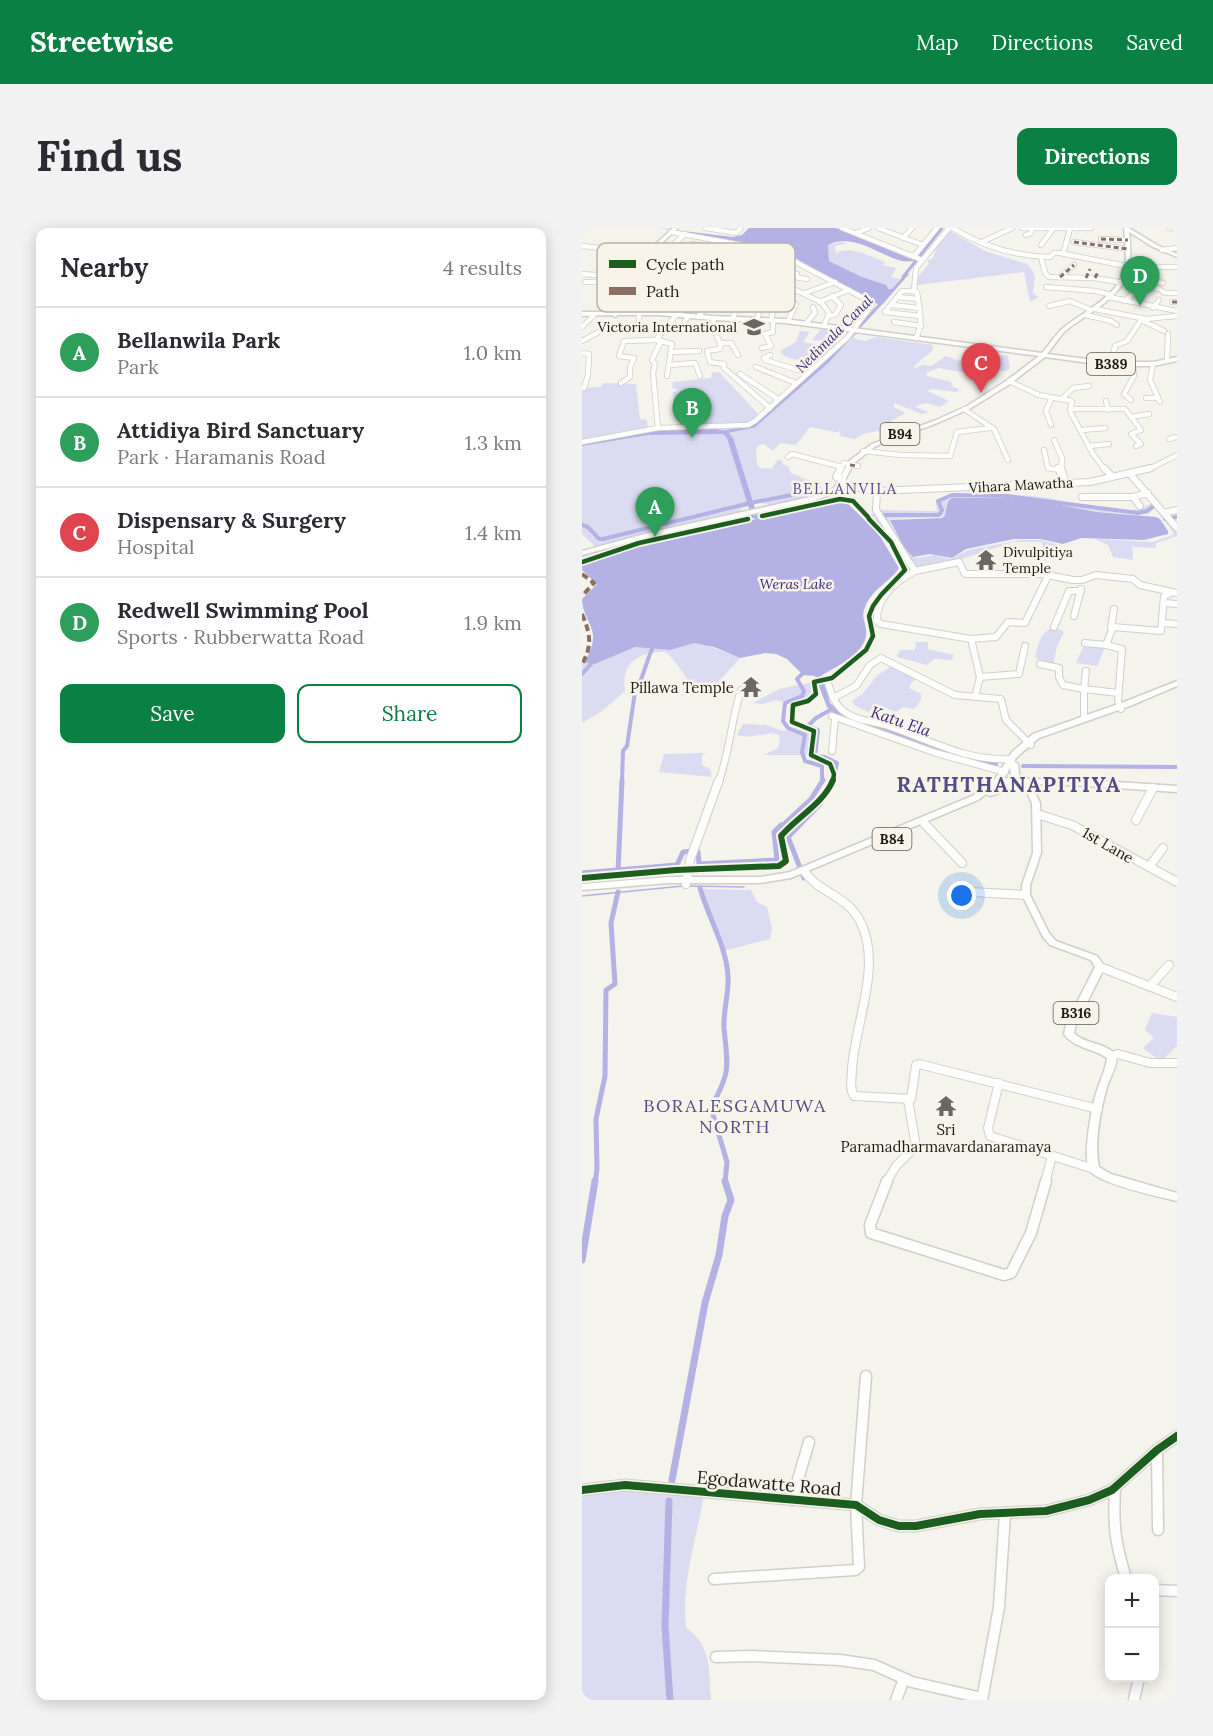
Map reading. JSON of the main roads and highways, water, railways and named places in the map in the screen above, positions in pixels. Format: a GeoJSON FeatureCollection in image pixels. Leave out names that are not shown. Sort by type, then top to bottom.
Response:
{"type":"FeatureCollection","features":[{"type":"Feature","properties":{"kind":"main road","name":"B94"},"geometry":{"type":"LineString","coordinates":[[582,553],[652,534],[826,495],[842,481],[850,465],[863,451],[964,409],[1009,381],[1044,355],[1064,329],[1111,296],[1123,283],[1128,249],[1126,228]]}},
{"type":"Feature","properties":{"kind":"main road"},"geometry":{"type":"LineString","coordinates":[[1126,228],[1162,250],[1177,256]]}},
{"type":"Feature","properties":{"kind":"main road"},"geometry":{"type":"LineString","coordinates":[[660,243],[674,230]]}},
{"type":"Feature","properties":{"kind":"main road","name":"B389"},"geometry":{"type":"LineString","coordinates":[[582,314],[653,313],[788,321],[1111,364],[1153,364],[1177,359]]}},
{"type":"Feature","properties":{"kind":"main road","name":"B84"},"geometry":{"type":"LineString","coordinates":[[1029,743],[1177,685]]}},
{"type":"Feature","properties":{"kind":"main road","name":"B84"},"geometry":{"type":"LineString","coordinates":[[582,887],[686,879],[759,884],[804,874],[967,802],[1001,784],[1005,772],[1013,761],[1029,743],[1042,733],[1120,708]]}},
{"type":"Feature","properties":{"kind":"main road"},"geometry":{"type":"LineString","coordinates":[[1013,761],[1016,774],[1024,783]]}},
{"type":"Feature","properties":{"kind":"main road","name":"B84"},"geometry":{"type":"LineString","coordinates":[[902,831],[970,805],[990,793],[1001,784],[1013,761]]}},
{"type":"Feature","properties":{"kind":"main road"},"geometry":{"type":"LineString","coordinates":[[1001,784],[1071,782],[1177,789]]}},
{"type":"Feature","properties":{"kind":"main road","name":"B316"},"geometry":{"type":"LineString","coordinates":[[1024,783],[1036,803],[1037,814],[1036,853],[1026,885],[1026,895],[1046,935],[1053,943],[1094,958],[1099,962],[1100,967],[1071,1024],[1069,1034],[1079,1042],[1108,1052],[1112,1056],[1113,1063],[1105,1080],[1098,1109],[1091,1158],[1094,1169],[1108,1178],[1177,1197]]}},
{"type":"Feature","properties":{"kind":"main road","name":"B84"},"geometry":{"type":"LineString","coordinates":[[582,892],[686,879]]}},
{"type":"Feature","properties":{"kind":"water"},"geometry":{"type":"Polygon","coordinates":[[[658,228],[733,237],[742,235],[749,228],[836,228],[916,261],[902,261],[847,241],[828,245],[829,261],[862,277],[886,285],[888,289],[892,289],[906,273],[909,274],[881,306],[795,258],[795,243],[747,243],[658,228]]]}},
{"type":"Feature","properties":{"kind":"water"},"geometry":{"type":"Polygon","coordinates":[[[952,498],[1009,498],[1097,512],[1156,517],[1160,519],[1168,534],[1144,540],[1081,538],[1063,544],[1040,539],[1014,539],[966,549],[952,558],[930,554],[913,557],[904,548],[890,520],[942,518],[945,515],[948,501],[952,498]]]}},
{"type":"Feature","properties":{"kind":"water","name":"Weras Lake"},"geometry":{"type":"Polygon","coordinates":[[[845,501],[878,533],[899,568],[868,600],[863,616],[866,637],[858,651],[822,675],[830,703],[843,714],[881,725],[934,745],[998,763],[998,766],[936,752],[838,716],[827,707],[815,676],[803,675],[787,659],[776,654],[765,653],[740,658],[714,647],[694,643],[670,650],[635,647],[595,664],[585,663],[592,646],[593,635],[583,609],[582,599],[597,584],[582,570],[582,563],[649,543],[845,501]]]}},
{"type":"Feature","properties":{"kind":"waterway","name":"Nedimala Canal"},"geometry":{"type":"LineString","coordinates":[[903,277],[942,228]]}},
{"type":"Feature","properties":{"kind":"waterway","name":"Nedimala Canal"},"geometry":{"type":"LineString","coordinates":[[725,432],[754,426],[828,361],[884,300]]}},
{"type":"Feature","properties":{"kind":"waterway"},"geometry":{"type":"LineString","coordinates":[[582,444],[648,433],[725,432],[730,438],[755,518]]}},
{"type":"Feature","properties":{"kind":"waterway"},"geometry":{"type":"LineString","coordinates":[[582,525],[588,527],[599,539],[603,539],[750,503],[812,491]]}},
{"type":"Feature","properties":{"kind":"waterway"},"geometry":{"type":"LineString","coordinates":[[885,522],[884,515],[939,515],[942,510],[938,501],[952,495],[1007,496],[1138,513],[1147,511],[1155,505]]}},
{"type":"Feature","properties":{"kind":"waterway"},"geometry":{"type":"LineString","coordinates":[[1165,519],[1177,517]]}},
{"type":"Feature","properties":{"kind":"waterway"},"geometry":{"type":"LineString","coordinates":[[622,781],[623,751],[627,746],[635,692],[652,649]]}},
{"type":"Feature","properties":{"kind":"waterway"},"geometry":{"type":"LineString","coordinates":[[582,674],[591,664]]}},
{"type":"Feature","properties":{"kind":"waterway"},"geometry":{"type":"LineString","coordinates":[[802,674],[797,679],[804,691],[802,696],[785,703],[783,721],[788,728],[805,735],[802,752],[805,761],[822,766],[822,781]]}},
{"type":"Feature","properties":{"kind":"waterway"},"geometry":{"type":"LineString","coordinates":[[832,709],[816,718],[808,726],[818,730],[815,756],[825,757],[837,763],[833,781]]}},
{"type":"Feature","properties":{"kind":"waterway","name":"Katu Ela"},"geometry":{"type":"LineString","coordinates":[[1023,766],[1177,767]]}},
{"type":"Feature","properties":{"kind":"waterway"},"geometry":{"type":"LineString","coordinates":[[618,870],[622,780]]}},
{"type":"Feature","properties":{"kind":"waterway"},"geometry":{"type":"LineString","coordinates":[[782,826],[811,799],[823,780]]}},
{"type":"Feature","properties":{"kind":"waterway"},"geometry":{"type":"LineString","coordinates":[[804,878],[788,837],[820,804],[834,780]]}},
{"type":"Feature","properties":{"kind":"waterway"},"geometry":{"type":"LineString","coordinates":[[698,852],[699,864],[777,860],[774,832],[781,825]]}},
{"type":"Feature","properties":{"kind":"waterway"},"geometry":{"type":"LineString","coordinates":[[618,870],[677,865],[683,852],[692,851]]}},
{"type":"Feature","properties":{"kind":"waterway"},"geometry":{"type":"LineString","coordinates":[[582,873],[618,870]]}},
{"type":"Feature","properties":{"kind":"waterway"},"geometry":{"type":"LineString","coordinates":[[582,881],[617,878],[618,876]]}},
{"type":"Feature","properties":{"kind":"waterway"},"geometry":{"type":"LineString","coordinates":[[582,896],[683,886]]}},
{"type":"Feature","properties":{"kind":"waterway"},"geometry":{"type":"LineString","coordinates":[[687,886],[744,887]]}},
{"type":"Feature","properties":{"kind":"waterway"},"geometry":{"type":"LineString","coordinates":[[700,888],[721,943],[728,977],[724,1022],[725,1077],[711,1108],[727,1162],[725,1181]]}},
{"type":"Feature","properties":{"kind":"waterway"},"geometry":{"type":"LineString","coordinates":[[595,1183],[596,1119],[605,1076],[606,990],[615,984],[611,923],[618,892]]}},
{"type":"Feature","properties":{"kind":"waterway"},"geometry":{"type":"LineString","coordinates":[[582,1260],[595,1181]]}},
{"type":"Feature","properties":{"kind":"waterway"},"geometry":{"type":"LineString","coordinates":[[672,1480],[705,1303],[719,1255],[725,1216],[731,1200],[725,1181]]}},
{"type":"Feature","properties":{"kind":"waterway"},"geometry":{"type":"LineString","coordinates":[[669,1501],[665,1626],[670,1700]]}},
{"type":"Feature","properties":{"kind":"place","name":"Redwell Swimming Pool"},"geometry":{"type":"Point","coordinates":[1140,306]}},
{"type":"Feature","properties":{"kind":"place","name":"Victoria International"},"geometry":{"type":"Point","coordinates":[754,327]}},
{"type":"Feature","properties":{"kind":"place","name":"Dispensary & Surgery"},"geometry":{"type":"Point","coordinates":[981,393]}},
{"type":"Feature","properties":{"kind":"place","name":"Attidiya Bird Sanctuary"},"geometry":{"type":"Point","coordinates":[692,438]}},
{"type":"Feature","properties":{"kind":"place","name":"Bellanwila Park"},"geometry":{"type":"Point","coordinates":[655,537]}},
{"type":"Feature","properties":{"kind":"place","name":"Divulpitiya Temple"},"geometry":{"type":"Point","coordinates":[986,560]}},
{"type":"Feature","properties":{"kind":"place","name":"Pillawa Temple"},"geometry":{"type":"Point","coordinates":[751,687]}},
{"type":"Feature","properties":{"kind":"place","name":"Sri Paramadharmavardanaramaya"},"geometry":{"type":"Point","coordinates":[946,1106]}},
{"type":"Feature","properties":{"kind":"district","name":"BELLANVILA"},"geometry":{"type":"Point","coordinates":[845,488]}},
{"type":"Feature","properties":{"kind":"district","name":"RATHTHANAPITIYA"},"geometry":{"type":"Point","coordinates":[1009,784]}},
{"type":"Feature","properties":{"kind":"district","name":"BORALESGAMUWA NORTH"},"geometry":{"type":"Point","coordinates":[735,1115]}}]}
